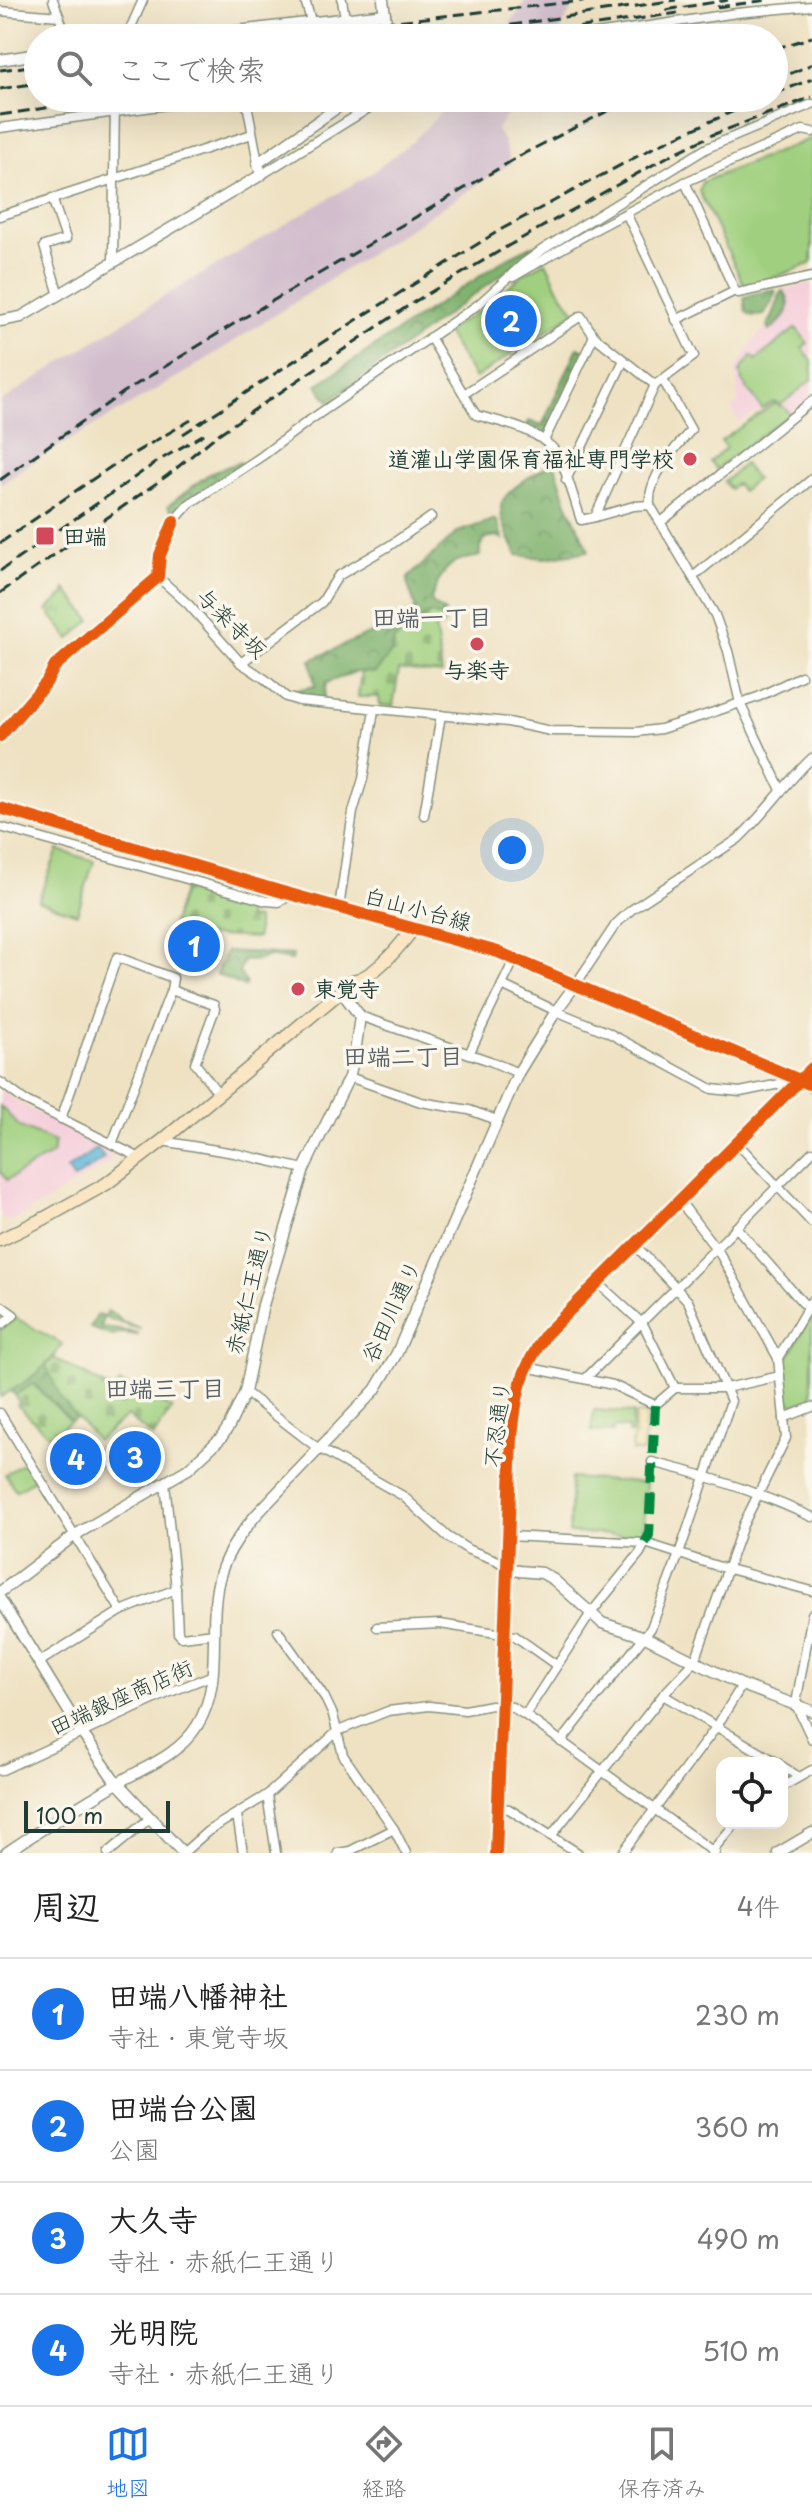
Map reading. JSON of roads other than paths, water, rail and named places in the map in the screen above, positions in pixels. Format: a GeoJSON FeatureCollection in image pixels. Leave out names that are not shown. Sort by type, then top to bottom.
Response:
{"type":"FeatureCollection","features":[{"type":"Feature","properties":{"kind":"main road","name":"白山小台線"},"geometry":{"type":"LineString","coordinates":[[0,808],[515,958],[806,1083]]}},
{"type":"Feature","properties":{"kind":"main road","name":"白山小台線"},"geometry":{"type":"LineString","coordinates":[[0,1240],[91,1193],[140,1158],[353,981],[361,979],[389,957],[413,929]]}},
{"type":"Feature","properties":{"kind":"main road","name":"不忍通り"},"geometry":{"type":"LineString","coordinates":[[496,1853],[514,1424],[517,1391],[526,1367],[546,1334],[737,1143],[806,1083],[812,1068]]}},
{"type":"Feature","properties":{"kind":"street"},"geometry":{"type":"LineString","coordinates":[[53,0],[62,24]]}},
{"type":"Feature","properties":{"kind":"street"},"geometry":{"type":"LineString","coordinates":[[132,24],[143,0]]}},
{"type":"Feature","properties":{"kind":"street"},"geometry":{"type":"LineString","coordinates":[[305,0],[311,21]]}},
{"type":"Feature","properties":{"kind":"street"},"geometry":{"type":"LineString","coordinates":[[342,0],[345,18]]}},
{"type":"Feature","properties":{"kind":"street"},"geometry":{"type":"LineString","coordinates":[[383,0],[386,24]]}},
{"type":"Feature","properties":{"kind":"street"},"geometry":{"type":"LineString","coordinates":[[663,24],[812,6]]}},
{"type":"Feature","properties":{"kind":"street"},"geometry":{"type":"LineString","coordinates":[[0,11],[59,16]]}},
{"type":"Feature","properties":{"kind":"street"},"geometry":{"type":"LineString","coordinates":[[287,24],[385,14]]}},
{"type":"Feature","properties":{"kind":"street"},"geometry":{"type":"LineString","coordinates":[[0,60],[24,56]]}},
{"type":"Feature","properties":{"kind":"street"},"geometry":{"type":"LineString","coordinates":[[0,736],[46,683],[55,666],[158,577],[164,542],[174,521],[189,504],[479,304],[542,250],[707,148],[812,104]]}},
{"type":"Feature","properties":{"kind":"street"},"geometry":{"type":"LineString","coordinates":[[0,128],[122,112]]}},
{"type":"Feature","properties":{"kind":"street"},"geometry":{"type":"LineString","coordinates":[[248,112],[258,163],[257,177]]}},
{"type":"Feature","properties":{"kind":"street"},"geometry":{"type":"LineString","coordinates":[[258,163],[331,112]]}},
{"type":"Feature","properties":{"kind":"street"},"geometry":{"type":"LineString","coordinates":[[0,321],[21,317],[362,112]]}},
{"type":"Feature","properties":{"kind":"street"},"geometry":{"type":"LineString","coordinates":[[113,262],[115,113]]}},
{"type":"Feature","properties":{"kind":"street"},"geometry":{"type":"LineString","coordinates":[[499,286],[685,182],[803,130],[812,132]]}},
{"type":"Feature","properties":{"kind":"street"},"geometry":{"type":"LineString","coordinates":[[0,216],[252,134]]}},
{"type":"Feature","properties":{"kind":"street"},"geometry":{"type":"LineString","coordinates":[[685,182],[735,291]]}},
{"type":"Feature","properties":{"kind":"street"},"geometry":{"type":"LineString","coordinates":[[52,198],[66,239],[44,246],[59,295]]}},
{"type":"Feature","properties":{"kind":"street"},"geometry":{"type":"LineString","coordinates":[[595,517],[659,382],[694,356],[626,213]]}},
{"type":"Feature","properties":{"kind":"street"},"geometry":{"type":"LineString","coordinates":[[676,320],[735,291],[738,293],[812,277]]}},
{"type":"Feature","properties":{"kind":"street"},"geometry":{"type":"LineString","coordinates":[[464,394],[581,316],[594,336],[659,382],[691,430],[666,458],[649,496],[650,505],[715,615],[725,641],[740,703],[781,790]]}},
{"type":"Feature","properties":{"kind":"street"},"geometry":{"type":"LineString","coordinates":[[544,441],[594,336]]}},
{"type":"Feature","properties":{"kind":"street"},"geometry":{"type":"LineString","coordinates":[[430,337],[476,415],[529,431],[559,455],[581,520],[634,506],[650,505]]}},
{"type":"Feature","properties":{"kind":"street"},"geometry":{"type":"LineString","coordinates":[[566,480],[624,360]]}},
{"type":"Feature","properties":{"kind":"street"},"geometry":{"type":"LineString","coordinates":[[661,522],[812,401]]}},
{"type":"Feature","properties":{"kind":"street"},"geometry":{"type":"LineString","coordinates":[[694,576],[812,479]]}},
{"type":"Feature","properties":{"kind":"street"},"geometry":{"type":"LineString","coordinates":[[241,663],[322,602],[338,576],[431,517]]}},
{"type":"Feature","properties":{"kind":"street","name":"与楽寺坂"},"geometry":{"type":"LineString","coordinates":[[158,577],[188,604],[241,663],[292,700],[508,722],[551,731],[622,733],[661,729],[740,703],[801,676]]}},
{"type":"Feature","properties":{"kind":"street"},"geometry":{"type":"LineString","coordinates":[[339,908],[351,826],[363,779],[374,710]]}},
{"type":"Feature","properties":{"kind":"street"},"geometry":{"type":"LineString","coordinates":[[424,815],[441,715]]}},
{"type":"Feature","properties":{"kind":"street","name":"谷田川通り"},"geometry":{"type":"LineString","coordinates":[[6,1853],[117,1783],[169,1756],[192,1733],[207,1706],[213,1675],[217,1589],[228,1555],[256,1515],[375,1390],[393,1362],[518,1073],[556,1011],[616,924],[647,898],[738,839],[812,758]]}},
{"type":"Feature","properties":{"kind":"street"},"geometry":{"type":"LineString","coordinates":[[0,827],[266,901],[279,902],[292,895]]}},
{"type":"Feature","properties":{"kind":"street"},"geometry":{"type":"LineString","coordinates":[[61,1119],[117,957],[173,978],[112,1144]]}},
{"type":"Feature","properties":{"kind":"street"},"geometry":{"type":"LineString","coordinates":[[469,1054],[515,958]]}},
{"type":"Feature","properties":{"kind":"street"},"geometry":{"type":"LineString","coordinates":[[502,985],[607,1032],[712,1089],[740,1092],[806,1083]]}},
{"type":"Feature","properties":{"kind":"street"},"geometry":{"type":"LineString","coordinates":[[171,990],[214,1005],[195,1063],[218,1093]]}},
{"type":"Feature","properties":{"kind":"street"},"geometry":{"type":"LineString","coordinates":[[341,991],[360,1016],[518,1073]]}},
{"type":"Feature","properties":{"kind":"street","name":"赤紙仁王通り"},"geometry":{"type":"LineString","coordinates":[[0,1592],[75,1535],[188,1469],[221,1438],[229,1426],[245,1392],[263,1305],[304,1169],[349,1077],[360,1016]]}},
{"type":"Feature","properties":{"kind":"street"},"geometry":{"type":"LineString","coordinates":[[349,1077],[421,1102],[469,1110],[497,1120]]}},
{"type":"Feature","properties":{"kind":"street"},"geometry":{"type":"LineString","coordinates":[[0,1082],[24,1100],[140,1158]]}},
{"type":"Feature","properties":{"kind":"street"},"geometry":{"type":"LineString","coordinates":[[162,1141],[304,1169]]}},
{"type":"Feature","properties":{"kind":"street"},"geometry":{"type":"LineString","coordinates":[[737,1143],[812,1223]]}},
{"type":"Feature","properties":{"kind":"street"},"geometry":{"type":"LineString","coordinates":[[585,1379],[812,1152]]}},
{"type":"Feature","properties":{"kind":"street"},"geometry":{"type":"LineString","coordinates":[[551,1836],[663,1695],[695,1661],[743,1525],[786,1438],[778,1358],[716,1248],[679,1200]]}},
{"type":"Feature","properties":{"kind":"street"},"geometry":{"type":"LineString","coordinates":[[736,1227],[803,1303],[810,1303]]}},
{"type":"Feature","properties":{"kind":"street"},"geometry":{"type":"LineString","coordinates":[[561,1742],[645,1637],[679,1554],[731,1401],[688,1301],[634,1244]]}},
{"type":"Feature","properties":{"kind":"street"},"geometry":{"type":"LineString","coordinates":[[597,1282],[643,1324],[675,1388]]}},
{"type":"Feature","properties":{"kind":"street"},"geometry":{"type":"LineString","coordinates":[[778,1358],[810,1303]]}},
{"type":"Feature","properties":{"kind":"street"},"geometry":{"type":"LineString","coordinates":[[0,1305],[14,1315],[0,1326]]}},
{"type":"Feature","properties":{"kind":"street"},"geometry":{"type":"LineString","coordinates":[[526,1367],[613,1385],[655,1405],[675,1388],[726,1388],[780,1376]]}},
{"type":"Feature","properties":{"kind":"street"},"geometry":{"type":"LineString","coordinates":[[245,1392],[319,1448],[403,1496],[448,1537],[469,1550],[507,1567],[548,1576],[602,1623],[645,1637],[742,1685],[812,1711]]}},
{"type":"Feature","properties":{"kind":"street"},"geometry":{"type":"LineString","coordinates":[[784,1418],[812,1407]]}},
{"type":"Feature","properties":{"kind":"street"},"geometry":{"type":"LineString","coordinates":[[0,1413],[121,1611]]}},
{"type":"Feature","properties":{"kind":"street"},"geometry":{"type":"LineString","coordinates":[[652,1462],[758,1492],[812,1517]]}},
{"type":"Feature","properties":{"kind":"street"},"geometry":{"type":"LineString","coordinates":[[165,1483],[178,1633],[182,1637],[214,1633]]}},
{"type":"Feature","properties":{"kind":"street"},"geometry":{"type":"LineString","coordinates":[[509,1536],[645,1543],[812,1591]]}},
{"type":"Feature","properties":{"kind":"street"},"geometry":{"type":"LineString","coordinates":[[525,1715],[591,1613],[645,1543]]}},
{"type":"Feature","properties":{"kind":"street"},"geometry":{"type":"LineString","coordinates":[[39,1662],[121,1611],[176,1589]]}},
{"type":"Feature","properties":{"kind":"street"},"geometry":{"type":"LineString","coordinates":[[0,1599],[82,1733],[117,1783],[183,1853],[208,1831],[267,1795],[338,1731],[388,1711],[429,1706],[465,1710],[491,1705],[512,1707],[713,1852],[731,1829]]}},
{"type":"Feature","properties":{"kind":"street"},"geometry":{"type":"LineString","coordinates":[[812,1614],[797,1707],[812,1739]]}},
{"type":"Feature","properties":{"kind":"street"},"geometry":{"type":"LineString","coordinates":[[377,1627],[440,1624],[505,1634],[519,1637],[556,1665]]}},
{"type":"Feature","properties":{"kind":"street"},"geometry":{"type":"LineString","coordinates":[[278,1631],[324,1696],[338,1731],[343,1755],[394,1829],[406,1853]]}},
{"type":"Feature","properties":{"kind":"street","name":"田端銀座商店街"},"geometry":{"type":"LineString","coordinates":[[0,1771],[213,1675]]}},
{"type":"Feature","properties":{"kind":"street"},"geometry":{"type":"LineString","coordinates":[[622,1853],[717,1726],[742,1685]]}},
{"type":"Feature","properties":{"kind":"street"},"geometry":{"type":"LineString","coordinates":[[663,1695],[768,1757]]}},
{"type":"Feature","properties":{"kind":"street"},"geometry":{"type":"LineString","coordinates":[[788,1769],[799,1777]]}},
{"type":"Feature","properties":{"kind":"street"},"geometry":{"type":"LineString","coordinates":[[788,1783],[812,1770]]}},
{"type":"Feature","properties":{"kind":"street"},"geometry":{"type":"LineString","coordinates":[[267,1795],[276,1853]]}},
{"type":"Feature","properties":{"kind":"street"},"geometry":{"type":"LineString","coordinates":[[497,1807],[509,1809],[578,1853]]}},
{"type":"Feature","properties":{"kind":"street"},"geometry":{"type":"LineString","coordinates":[[237,1815],[243,1853]]}},
{"type":"Feature","properties":{"kind":"street"},"geometry":{"type":"LineString","coordinates":[[108,1853],[150,1818]]}},
{"type":"Feature","properties":{"kind":"street"},"geometry":{"type":"LineString","coordinates":[[338,1853],[350,1851],[394,1829]]}},
{"type":"Feature","properties":{"kind":"street"},"geometry":{"type":"LineString","coordinates":[[778,1853],[812,1833]]}},
{"type":"Feature","properties":{"kind":"water"},"geometry":{"type":"Polygon","coordinates":[[[97,1148],[104,1158],[74,1179],[67,1169],[97,1148]]]}},
{"type":"Feature","properties":{"kind":"railway"},"geometry":{"type":"LineString","coordinates":[[369,24],[591,0]]}},
{"type":"Feature","properties":{"kind":"railway"},"geometry":{"type":"LineString","coordinates":[[519,24],[676,0]]}},
{"type":"Feature","properties":{"kind":"railway"},"geometry":{"type":"LineString","coordinates":[[666,10],[728,0]]}},
{"type":"Feature","properties":{"kind":"railway"},"geometry":{"type":"LineString","coordinates":[[717,7],[768,0]]}},
{"type":"Feature","properties":{"kind":"railway"},"geometry":{"type":"LineString","coordinates":[[603,24],[678,13]]}},
{"type":"Feature","properties":{"kind":"railway"},"geometry":{"type":"LineString","coordinates":[[788,45],[812,37]]}},
{"type":"Feature","properties":{"kind":"railway"},"geometry":{"type":"LineString","coordinates":[[788,75],[812,64]]}},
{"type":"Feature","properties":{"kind":"railway"},"geometry":{"type":"LineString","coordinates":[[0,70],[24,67]]}},
{"type":"Feature","properties":{"kind":"railway"},"geometry":{"type":"LineString","coordinates":[[788,88],[812,79]]}},
{"type":"Feature","properties":{"kind":"railway"},"geometry":{"type":"LineString","coordinates":[[0,89],[24,85]]}},
{"type":"Feature","properties":{"kind":"railway"},"geometry":{"type":"LineString","coordinates":[[788,106],[812,97]]}},
{"type":"Feature","properties":{"kind":"railway"},"geometry":{"type":"LineString","coordinates":[[0,115],[24,111]]}},
{"type":"Feature","properties":{"kind":"railway"},"geometry":{"type":"LineString","coordinates":[[0,480],[124,392],[240,320],[525,153],[606,112]]}},
{"type":"Feature","properties":{"kind":"railway"},"geometry":{"type":"LineString","coordinates":[[183,434],[500,230],[660,144],[732,112]]}},
{"type":"Feature","properties":{"kind":"railway"},"geometry":{"type":"LineString","coordinates":[[0,593],[168,475],[217,435],[414,302],[667,157],[712,135],[773,112]]}},
{"type":"Feature","properties":{"kind":"railway"},"geometry":{"type":"LineString","coordinates":[[0,543],[112,466],[191,420]]}},
{"type":"Feature","properties":{"kind":"railway"},"geometry":{"type":"LineString","coordinates":[[0,571],[158,461],[206,433]]}},
{"type":"Feature","properties":{"kind":"place","name":"田端台公園"},"geometry":{"type":"Point","coordinates":[511,321]}},
{"type":"Feature","properties":{"kind":"place","name":"道灌山学園保育福祉専門学校"},"geometry":{"type":"Point","coordinates":[690,459]}},
{"type":"Feature","properties":{"kind":"place","name":"田端"},"geometry":{"type":"Point","coordinates":[45,536]}},
{"type":"Feature","properties":{"kind":"place","name":"与楽寺"},"geometry":{"type":"Point","coordinates":[477,644]}},
{"type":"Feature","properties":{"kind":"place","name":"田端八幡神社"},"geometry":{"type":"Point","coordinates":[194,946]}},
{"type":"Feature","properties":{"kind":"place","name":"東覚寺"},"geometry":{"type":"Point","coordinates":[298,989]}},
{"type":"Feature","properties":{"kind":"place","name":"大久寺"},"geometry":{"type":"Point","coordinates":[135,1457]}},
{"type":"Feature","properties":{"kind":"place","name":"光明院"},"geometry":{"type":"Point","coordinates":[76,1459]}},
{"type":"Feature","properties":{"kind":"district","name":"田端一丁目"},"geometry":{"type":"Point","coordinates":[432,618]}},
{"type":"Feature","properties":{"kind":"district","name":"田端二丁目"},"geometry":{"type":"Point","coordinates":[403,1057]}},
{"type":"Feature","properties":{"kind":"district","name":"田端三丁目"},"geometry":{"type":"Point","coordinates":[165,1389]}}]}
